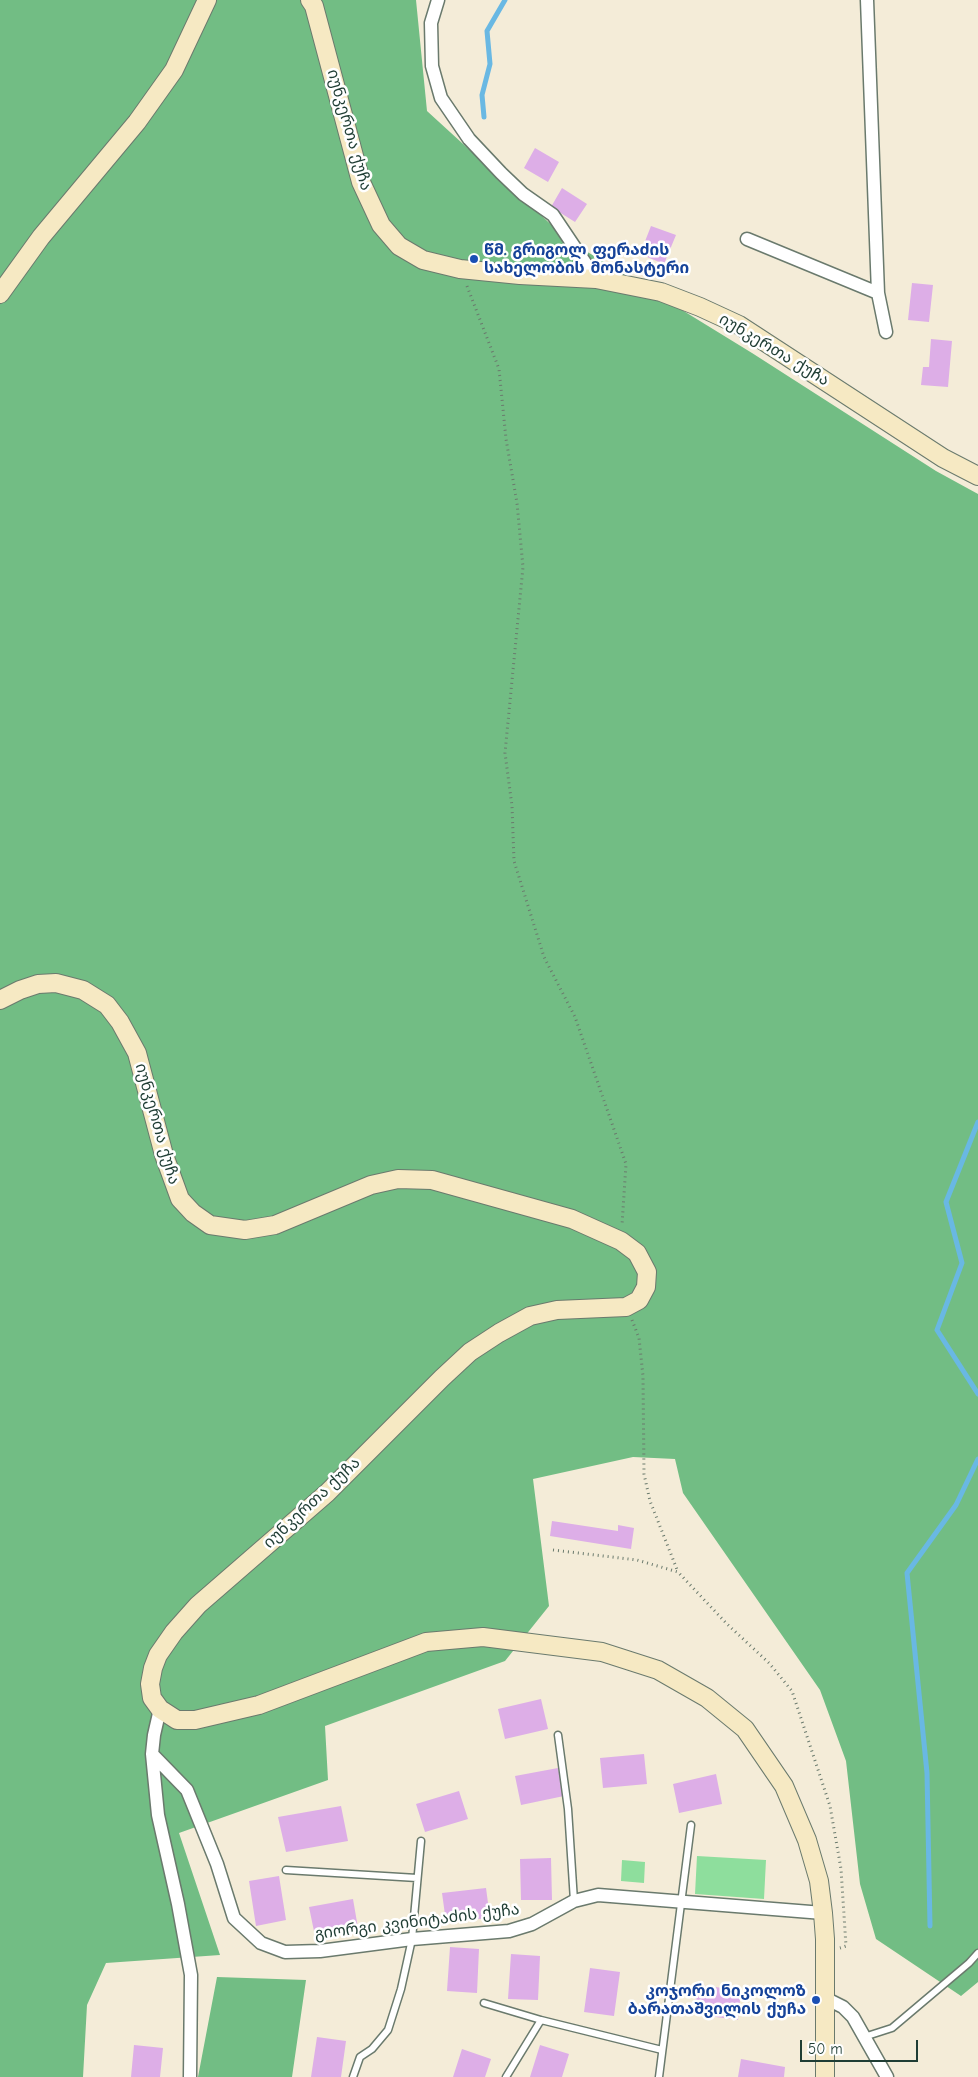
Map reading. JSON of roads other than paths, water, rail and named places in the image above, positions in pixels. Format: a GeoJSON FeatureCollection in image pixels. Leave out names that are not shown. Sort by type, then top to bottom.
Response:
{"type":"FeatureCollection","features":[{"type":"Feature","properties":{"kind":"main road"},"geometry":{"type":"LineString","coordinates":[[0,294],[41,237],[136,122],[174,70],[207,0]]}},
{"type":"Feature","properties":{"kind":"main road","name":"იუნკერთა ქუჩა"},"geometry":{"type":"LineString","coordinates":[[310,0],[361,182],[381,225],[399,246],[423,260],[460,269],[520,275],[596,279],[661,292],[738,325],[943,458],[978,476]]}},
{"type":"Feature","properties":{"kind":"main road","name":"იუნკერთა ქუჩა"},"geometry":{"type":"LineString","coordinates":[[0,1000],[38,984],[56,983],[84,990],[107,1005],[120,1022],[137,1053],[164,1155],[180,1199],[193,1214],[210,1224],[228,1229],[245,1230],[275,1225],[371,1185],[398,1179],[432,1180],[572,1220],[621,1241],[637,1253],[647,1272],[646,1287],[639,1300],[626,1307],[557,1310],[530,1316],[470,1352],[327,1493],[198,1605],[174,1632],[158,1655],[150,1684],[152,1698],[160,1709]]}},
{"type":"Feature","properties":{"kind":"main road"},"geometry":{"type":"LineString","coordinates":[[160,1709],[177,1720],[194,1720],[259,1706],[426,1642],[483,1637],[602,1652],[658,1670],[707,1698],[745,1728],[784,1786],[807,1840],[819,1881],[823,1913],[825,1952],[825,2077]]}},
{"type":"Feature","properties":{"kind":"street"},"geometry":{"type":"LineString","coordinates":[[438,0],[431,23],[432,66],[441,98],[469,139],[500,173],[523,194],[552,215],[596,279]]}},
{"type":"Feature","properties":{"kind":"street"},"geometry":{"type":"LineString","coordinates":[[867,0],[878,293],[886,332]]}},
{"type":"Feature","properties":{"kind":"street"},"geometry":{"type":"LineString","coordinates":[[747,239],[878,293]]}},
{"type":"Feature","properties":{"kind":"street"},"geometry":{"type":"LineString","coordinates":[[160,1709],[152,1754],[158,1815],[178,1904],[191,1975],[190,2077]]}},
{"type":"Feature","properties":{"kind":"street","name":"გიორგი კვინიტაძის ქუჩა"},"geometry":{"type":"LineString","coordinates":[[152,1754],[187,1790],[217,1864],[234,1918],[261,1943],[285,1952],[320,1951],[412,1939],[509,1931],[532,1924],[574,1900],[598,1895],[680,1900],[823,1913]]}},
{"type":"Feature","properties":{"kind":"street"},"geometry":{"type":"LineString","coordinates":[[825,1998],[848,2012],[887,2077]]}},
{"type":"Feature","properties":{"kind":"lane"},"geometry":{"type":"LineString","coordinates":[[558,1735],[568,1809],[574,1900]]}},
{"type":"Feature","properties":{"kind":"lane"},"geometry":{"type":"LineString","coordinates":[[659,2077],[690,1825]]}},
{"type":"Feature","properties":{"kind":"lane"},"geometry":{"type":"LineString","coordinates":[[353,2077],[360,2057],[372,2049],[388,2030],[402,1988],[412,1939],[421,1841]]}},
{"type":"Feature","properties":{"kind":"lane"},"geometry":{"type":"LineString","coordinates":[[286,1870],[417,1878]]}},
{"type":"Feature","properties":{"kind":"lane"},"geometry":{"type":"LineString","coordinates":[[864,2037],[892,2028],[969,1963],[978,1953]]}},
{"type":"Feature","properties":{"kind":"lane"},"geometry":{"type":"LineString","coordinates":[[484,2003],[541,2020],[662,2050]]}},
{"type":"Feature","properties":{"kind":"lane"},"geometry":{"type":"LineString","coordinates":[[506,2077],[541,2020]]}},
{"type":"Feature","properties":{"kind":"waterway"},"geometry":{"type":"LineString","coordinates":[[484,117],[482,95],[490,64],[487,31],[505,0]]}},
{"type":"Feature","properties":{"kind":"waterway"},"geometry":{"type":"LineString","coordinates":[[978,1122],[946,1202],[962,1263],[937,1330],[978,1394]]}},
{"type":"Feature","properties":{"kind":"waterway"},"geometry":{"type":"LineString","coordinates":[[930,1926],[927,1773],[907,1573],[956,1505],[978,1459]]}},
{"type":"Feature","properties":{"kind":"place","name":"წმ. გრიგოლ ფერაძის სახელობის მონასტერი"},"geometry":{"type":"Point","coordinates":[474,259]}},
{"type":"Feature","properties":{"kind":"place","name":"კოჯორი ნიკოლოზ ბარათაშვილის ქუჩა"},"geometry":{"type":"Point","coordinates":[816,2000]}}]}
